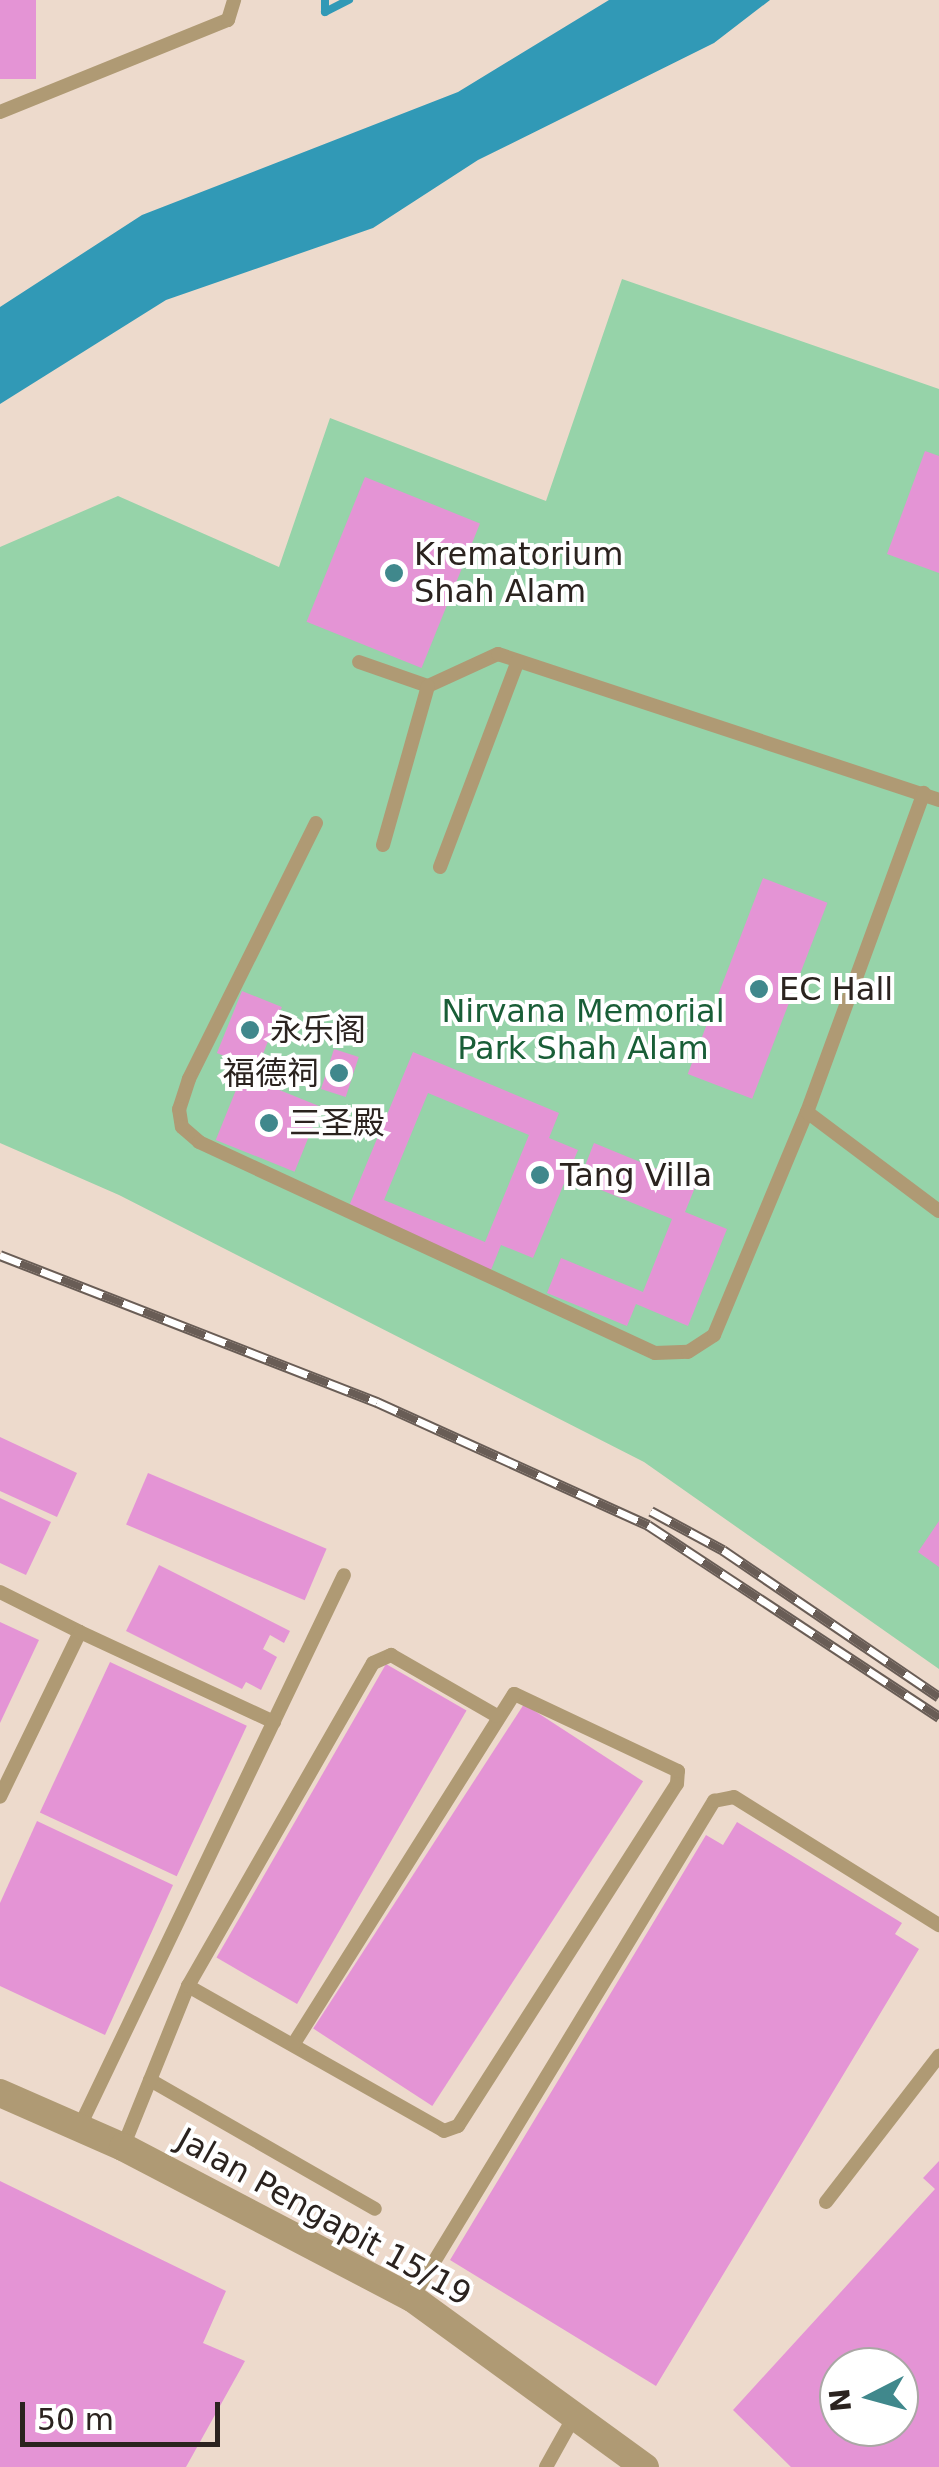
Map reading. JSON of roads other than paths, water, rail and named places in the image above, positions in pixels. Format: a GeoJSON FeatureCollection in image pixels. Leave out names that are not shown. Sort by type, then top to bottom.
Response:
{"type":"FeatureCollection","features":[{"type":"Feature","properties":{"kind":"street","name":"Jalan Pengapit 15/19"},"geometry":{"type":"LineString","coordinates":[[0,2093],[123,2147],[412,2298],[576,2413],[644,2467]]}},
{"type":"Feature","properties":{"kind":"lane"},"geometry":{"type":"LineString","coordinates":[[0,112],[228,20],[234,0]]}},
{"type":"Feature","properties":{"kind":"lane"},"geometry":{"type":"LineString","coordinates":[[359,662],[428,686],[490,654],[939,800]]}},
{"type":"Feature","properties":{"kind":"lane"},"geometry":{"type":"LineString","coordinates":[[440,867],[518,661]]}},
{"type":"Feature","properties":{"kind":"lane"},"geometry":{"type":"LineString","coordinates":[[383,845],[428,686]]}},
{"type":"Feature","properties":{"kind":"lane"},"geometry":{"type":"LineString","coordinates":[[316,823],[189,1079],[178,1109],[182,1128],[199,1142],[655,1354],[688,1352],[714,1336],[806,1112],[924,793]]}},
{"type":"Feature","properties":{"kind":"lane"},"geometry":{"type":"LineString","coordinates":[[806,1112],[939,1211]]}},
{"type":"Feature","properties":{"kind":"lane"},"geometry":{"type":"LineString","coordinates":[[79,2128],[344,1575]]}},
{"type":"Feature","properties":{"kind":"lane"},"geometry":{"type":"LineString","coordinates":[[0,1592],[274,1722]]}},
{"type":"Feature","properties":{"kind":"lane"},"geometry":{"type":"LineString","coordinates":[[0,1797],[80,1632]]}},
{"type":"Feature","properties":{"kind":"lane"},"geometry":{"type":"LineString","coordinates":[[123,2147],[188,1986],[373,1663],[391,1655],[497,1716]]}},
{"type":"Feature","properties":{"kind":"lane"},"geometry":{"type":"LineString","coordinates":[[188,1986],[294,2042],[444,2131],[458,2126],[677,1784],[678,1770],[514,1694],[294,2042]]}},
{"type":"Feature","properties":{"kind":"lane"},"geometry":{"type":"LineString","coordinates":[[412,2298],[714,1802],[734,1796],[939,1926]]}},
{"type":"Feature","properties":{"kind":"lane"},"geometry":{"type":"LineString","coordinates":[[826,2202],[939,2056]]}},
{"type":"Feature","properties":{"kind":"lane"},"geometry":{"type":"LineString","coordinates":[[150,2080],[376,2209]]}},
{"type":"Feature","properties":{"kind":"lane"},"geometry":{"type":"LineString","coordinates":[[546,2467],[576,2413]]}},
{"type":"Feature","properties":{"kind":"water"},"geometry":{"type":"Polygon","coordinates":[[[609,0],[770,0],[714,43],[478,160],[373,228],[166,300],[0,404],[0,307],[142,215],[458,92],[609,0]]]}},
{"type":"Feature","properties":{"kind":"waterway"},"geometry":{"type":"LineString","coordinates":[[325,0],[325,12],[349,0]]}},
{"type":"Feature","properties":{"kind":"railway"},"geometry":{"type":"LineString","coordinates":[[0,1255],[377,1402],[648,1525],[939,1717]]}},
{"type":"Feature","properties":{"kind":"railway"},"geometry":{"type":"LineString","coordinates":[[651,1511],[723,1550],[939,1697]]}},
{"type":"Feature","properties":{"kind":"place","name":"Krematorium Shah Alam"},"geometry":{"type":"Point","coordinates":[394,573]}},
{"type":"Feature","properties":{"kind":"place","name":"EC Hall"},"geometry":{"type":"Point","coordinates":[759,989]}},
{"type":"Feature","properties":{"kind":"place","name":"永乐阁"},"geometry":{"type":"Point","coordinates":[250,1030]}},
{"type":"Feature","properties":{"kind":"place","name":"福德祠"},"geometry":{"type":"Point","coordinates":[339,1073]}},
{"type":"Feature","properties":{"kind":"place","name":"三圣殿"},"geometry":{"type":"Point","coordinates":[269,1123]}},
{"type":"Feature","properties":{"kind":"place","name":"Tang Villa"},"geometry":{"type":"Point","coordinates":[540,1175]}},
{"type":"Feature","properties":{"kind":"park label","name":"Nirvana Memorial Park Shah Alam"},"geometry":{"type":"Point","coordinates":[583,1030]}}]}
